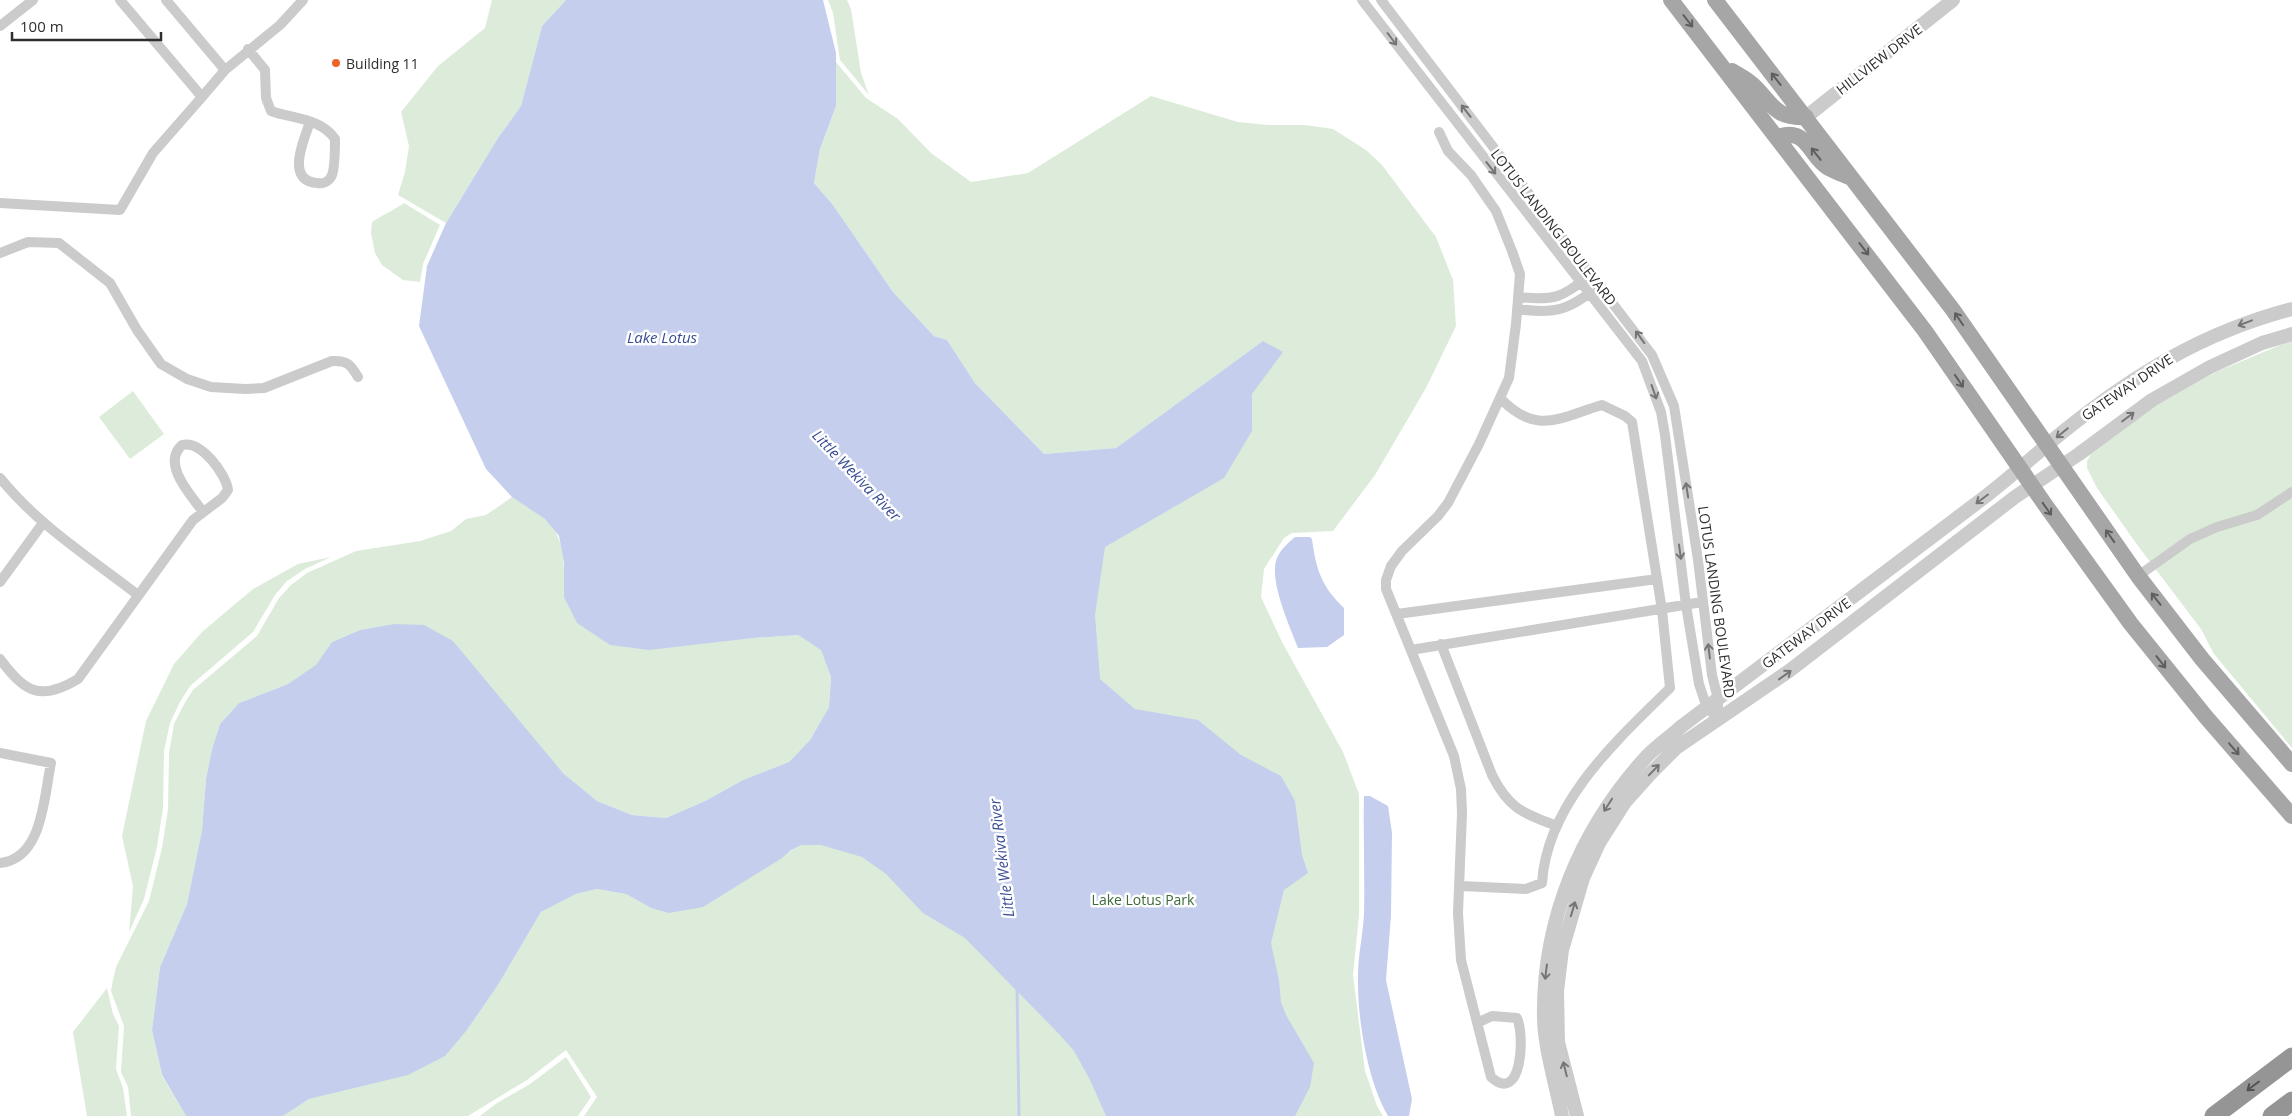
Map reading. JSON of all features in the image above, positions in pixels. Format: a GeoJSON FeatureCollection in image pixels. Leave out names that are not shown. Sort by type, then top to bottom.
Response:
{"type":"FeatureCollection","features":[{"type":"Feature","properties":{"kind":"highway"},"geometry":{"type":"LineString","coordinates":[[2214,1116],[2292,1057]]}},
{"type":"Feature","properties":{"kind":"highway"},"geometry":{"type":"LineString","coordinates":[[2272,1116],[2292,1101]]}},
{"type":"Feature","properties":{"kind":"main road"},"geometry":{"type":"LineString","coordinates":[[1671,0],[1925,331],[2020,469],[2131,624],[2206,717],[2292,816]]}},
{"type":"Feature","properties":{"kind":"main road"},"geometry":{"type":"LineString","coordinates":[[1715,0],[1952,310],[2138,576],[2202,659],[2292,764]]}},
{"type":"Feature","properties":{"kind":"main road"},"geometry":{"type":"LineString","coordinates":[[1720,63],[1754,85],[1771,106],[1782,115],[1794,118],[1806,117]]}},
{"type":"Feature","properties":{"kind":"main road"},"geometry":{"type":"LineString","coordinates":[[1777,137],[1787,134],[1800,137],[1826,166],[1854,180]]}},
{"type":"Feature","properties":{"kind":"street"},"geometry":{"type":"LineString","coordinates":[[0,26],[33,0]]}},
{"type":"Feature","properties":{"kind":"street"},"geometry":{"type":"LineString","coordinates":[[120,0],[202,97]]}},
{"type":"Feature","properties":{"kind":"street"},"geometry":{"type":"LineString","coordinates":[[166,0],[225,70]]}},
{"type":"Feature","properties":{"kind":"street"},"geometry":{"type":"LineString","coordinates":[[0,203],[120,210],[138,175],[153,152],[225,70],[248,49],[280,25],[303,0]]}},
{"type":"Feature","properties":{"kind":"street","name":"LOTUS LANDING BOULEVARD"},"geometry":{"type":"LineString","coordinates":[[1362,0],[1642,361],[1661,412],[1686,605],[1699,684],[1712,704],[1718,718]]}},
{"type":"Feature","properties":{"kind":"street","name":"LOTUS LANDING BOULEVARD"},"geometry":{"type":"LineString","coordinates":[[1382,0],[1601,285],[1652,355],[1674,406],[1712,676],[1712,704]]}},
{"type":"Feature","properties":{"kind":"street","name":"HILLVIEW DRIVE"},"geometry":{"type":"LineString","coordinates":[[1806,117],[1953,0]]}},
{"type":"Feature","properties":{"kind":"street"},"geometry":{"type":"LineString","coordinates":[[248,49],[265,70],[266,98],[271,111],[310,122],[323,126],[335,139],[332,176],[327,182],[319,184],[308,181],[302,176],[299,167],[298,158],[310,122]]}},
{"type":"Feature","properties":{"kind":"street"},"geometry":{"type":"LineString","coordinates":[[1439,132],[1448,151],[1471,175],[1496,211],[1520,274],[1509,378],[1448,502],[1438,516],[1402,550],[1391,566],[1386,580],[1386,589],[1454,756],[1461,789],[1461,886],[1458,913],[1460,960],[1491,1077],[1496,1082],[1506,1082],[1514,1078],[1520,1066],[1522,1040],[1517,1018],[1492,1016],[1477,1023]]}},
{"type":"Feature","properties":{"kind":"street"},"geometry":{"type":"LineString","coordinates":[[0,253],[28,242],[59,243],[110,283],[149,350],[161,364],[188,379],[211,387],[264,388],[332,361],[344,360],[352,366],[358,377]]}},
{"type":"Feature","properties":{"kind":"street"},"geometry":{"type":"LineString","coordinates":[[1518,297],[1545,300],[1560,297],[1592,274]]}},
{"type":"Feature","properties":{"kind":"street"},"geometry":{"type":"LineString","coordinates":[[1517,309],[1538,312],[1564,309],[1574,305],[1601,285]]}},
{"type":"Feature","properties":{"kind":"street"},"geometry":{"type":"LineString","coordinates":[[1560,297],[1564,309]]}},
{"type":"Feature","properties":{"kind":"street","name":"GATEWAY DRIVE"},"geometry":{"type":"LineString","coordinates":[[1562,1116],[1544,1020],[1545,975],[1559,903],[1574,864],[1590,833],[1615,794],[1649,755],[1712,704],[2020,469],[2046,446],[2118,390],[2166,359],[2212,335],[2260,317],[2292,308]]}},
{"type":"Feature","properties":{"kind":"street","name":"GATEWAY DRIVE"},"geometry":{"type":"LineString","coordinates":[[1577,1116],[1558,1042],[1557,991],[1562,950],[1583,878],[1598,843],[1625,802],[1676,748],[1718,718],[1748,701],[2032,486],[2165,391],[2210,367],[2262,343],[2292,334]]}},
{"type":"Feature","properties":{"kind":"street"},"geometry":{"type":"LineString","coordinates":[[1461,886],[1526,889],[1542,883],[1546,852],[1557,826],[1591,772],[1670,688],[1662,610],[1632,422],[1625,416],[1602,406],[1557,420],[1536,421],[1516,413],[1500,398]]}},
{"type":"Feature","properties":{"kind":"street"},"geometry":{"type":"LineString","coordinates":[[0,659],[24,687],[44,692],[61,689],[78,679],[193,520],[228,490],[227,480],[205,453],[194,444],[187,443],[178,448],[174,460],[175,467],[202,512]]}},
{"type":"Feature","properties":{"kind":"street"},"geometry":{"type":"LineString","coordinates":[[0,478],[15,496],[43,523],[138,595]]}},
{"type":"Feature","properties":{"kind":"street"},"geometry":{"type":"LineString","coordinates":[[2138,576],[2190,539],[2217,527],[2257,515],[2292,492]]}},
{"type":"Feature","properties":{"kind":"street"},"geometry":{"type":"LineString","coordinates":[[0,582],[43,523]]}},
{"type":"Feature","properties":{"kind":"street"},"geometry":{"type":"LineString","coordinates":[[1397,614],[1657,579]]}},
{"type":"Feature","properties":{"kind":"street"},"geometry":{"type":"LineString","coordinates":[[1853,598],[1865,613]]}},
{"type":"Feature","properties":{"kind":"street"},"geometry":{"type":"LineString","coordinates":[[1411,650],[1702,602]]}},
{"type":"Feature","properties":{"kind":"street"},"geometry":{"type":"LineString","coordinates":[[1441,644],[1502,795],[1514,807],[1557,826]]}},
{"type":"Feature","properties":{"kind":"street"},"geometry":{"type":"LineString","coordinates":[[0,753],[51,763],[37,832],[30,846],[20,856],[0,863]]}},
{"type":"Feature","properties":{"kind":"green space"},"geometry":{"type":"Polygon","coordinates":[[[492,0],[566,0],[542,26],[521,106],[498,138],[446,223],[398,195],[405,172],[409,146],[401,112],[438,66],[485,28],[492,0]]]}},
{"type":"Feature","properties":{"kind":"green space"},"geometry":{"type":"Polygon","coordinates":[[[828,0],[847,0],[851,9],[861,73],[869,95],[840,60],[833,13],[828,0]]]}},
{"type":"Feature","properties":{"kind":"green space","name":"Lake Lotus Park"},"geometry":{"type":"Polygon","coordinates":[[[836,62],[866,98],[898,119],[931,153],[971,182],[1028,173],[1151,96],[1238,122],[1268,125],[1305,125],[1333,129],[1366,150],[1382,165],[1436,237],[1453,280],[1456,326],[1426,388],[1375,475],[1333,531],[1292,533],[1284,538],[1264,569],[1261,597],[1282,642],[1343,752],[1359,794],[1359,915],[1353,975],[1365,1071],[1377,1106],[1383,1116],[584,1116],[597,1097],[566,1050],[527,1080],[468,1116],[283,1116],[309,1099],[355,1087],[467,1030],[498,985],[541,912],[576,894],[597,889],[626,894],[651,908],[755,873],[799,846],[998,547],[1263,341],[1116,448],[1044,454],[975,383],[947,340],[934,336],[893,292],[833,205],[814,183],[820,149],[836,106],[836,62]]]}},
{"type":"Feature","properties":{"kind":"green space"},"geometry":{"type":"Polygon","coordinates":[[[404,203],[440,225],[423,264],[420,282],[403,280],[382,265],[375,253],[371,233],[372,222],[404,203]]]}},
{"type":"Feature","properties":{"kind":"green space"},"geometry":{"type":"Polygon","coordinates":[[[2292,340],[2292,748],[2214,654],[2201,629],[2097,488],[2087,468],[2087,461],[2091,454],[2153,407],[2216,372],[2292,340]]]}},
{"type":"Feature","properties":{"kind":"green space"},"geometry":{"type":"Polygon","coordinates":[[[133,391],[164,434],[130,459],[99,417],[133,391]]]}},
{"type":"Feature","properties":{"kind":"green space"},"geometry":{"type":"Polygon","coordinates":[[[512,497],[541,516],[557,535],[563,555],[564,597],[753,638],[798,635],[821,649],[831,677],[829,707],[810,740],[789,762],[743,780],[705,801],[666,818],[632,815],[597,801],[563,773],[360,630],[332,642],[316,666],[288,684],[239,703],[220,724],[212,749],[206,779],[202,830],[187,904],[160,967],[152,1030],[162,1076],[186,1116],[131,1116],[128,1087],[121,1072],[124,1026],[111,991],[116,967],[149,901],[162,848],[168,809],[169,753],[174,724],[184,704],[193,690],[257,636],[279,598],[291,585],[307,573],[356,551],[420,541],[451,531],[466,519],[486,515],[512,497]]]}},
{"type":"Feature","properties":{"kind":"green space"},"geometry":{"type":"Polygon","coordinates":[[[331,557],[305,569],[287,581],[275,595],[253,632],[190,686],[180,702],[170,723],[164,751],[163,808],[157,847],[144,899],[129,932],[133,886],[122,836],[146,721],[174,664],[202,632],[253,589],[298,564],[331,557]]]}},
{"type":"Feature","properties":{"kind":"green space"},"geometry":{"type":"Polygon","coordinates":[[[107,988],[113,1014],[119,1026],[116,1069],[123,1088],[127,1116],[87,1116],[73,1032],[107,988]]]}},
{"type":"Feature","properties":{"kind":"green space"},"geometry":{"type":"Polygon","coordinates":[[[566,1057],[591,1097],[578,1116],[480,1116],[497,1103],[530,1084],[566,1057]]]}},
{"type":"Feature","properties":{"kind":"water","name":"Lake Lotus"},"geometry":{"type":"Polygon","coordinates":[[[566,0],[823,0],[836,53],[836,106],[820,149],[814,183],[833,205],[893,292],[934,336],[947,340],[975,383],[1044,454],[1116,448],[1263,341],[1283,352],[1252,394],[1252,431],[1224,478],[1105,547],[1095,615],[1100,679],[1135,709],[1198,720],[1241,755],[1281,776],[1295,801],[1302,855],[1308,873],[1284,890],[1271,943],[1279,980],[1281,1002],[1286,1015],[1314,1063],[1310,1087],[1295,1116],[1106,1116],[1090,1080],[1074,1051],[965,938],[923,913],[886,874],[862,857],[821,845],[801,845],[703,907],[669,913],[651,908],[626,894],[597,889],[576,894],[541,912],[498,985],[467,1030],[445,1056],[408,1075],[309,1099],[283,1116],[186,1116],[162,1075],[152,1030],[160,967],[187,904],[202,830],[206,779],[212,749],[220,724],[239,703],[288,684],[316,665],[332,642],[360,630],[395,624],[424,625],[453,641],[563,773],[597,801],[632,815],[666,818],[705,801],[743,780],[789,762],[810,740],[829,707],[831,677],[821,650],[798,635],[753,638],[649,650],[610,645],[577,623],[564,597],[564,563],[559,536],[545,519],[512,497],[486,469],[419,326],[427,266],[446,223],[498,138],[521,106],[542,26],[566,0]]]}},
{"type":"Feature","properties":{"kind":"water"},"geometry":{"type":"Polygon","coordinates":[[[1295,537],[1310,537],[1312,539],[1321,577],[1330,593],[1344,608],[1344,635],[1327,647],[1298,648],[1281,603],[1275,578],[1275,567],[1281,552],[1295,537]]]}},
{"type":"Feature","properties":{"kind":"water"},"geometry":{"type":"Polygon","coordinates":[[[1364,796],[1370,796],[1388,806],[1392,833],[1391,915],[1386,980],[1412,1099],[1409,1116],[1388,1116],[1374,1085],[1369,1067],[1359,1010],[1358,975],[1364,914],[1364,796]]]}},
{"type":"Feature","properties":{"kind":"waterway","name":"Little Wekiva River"},"geometry":{"type":"LineString","coordinates":[[1017,989],[1019,1116]]}},
{"type":"Feature","properties":{"kind":"place","name":"Building 11"},"geometry":{"type":"Point","coordinates":[336,63]}}]}
